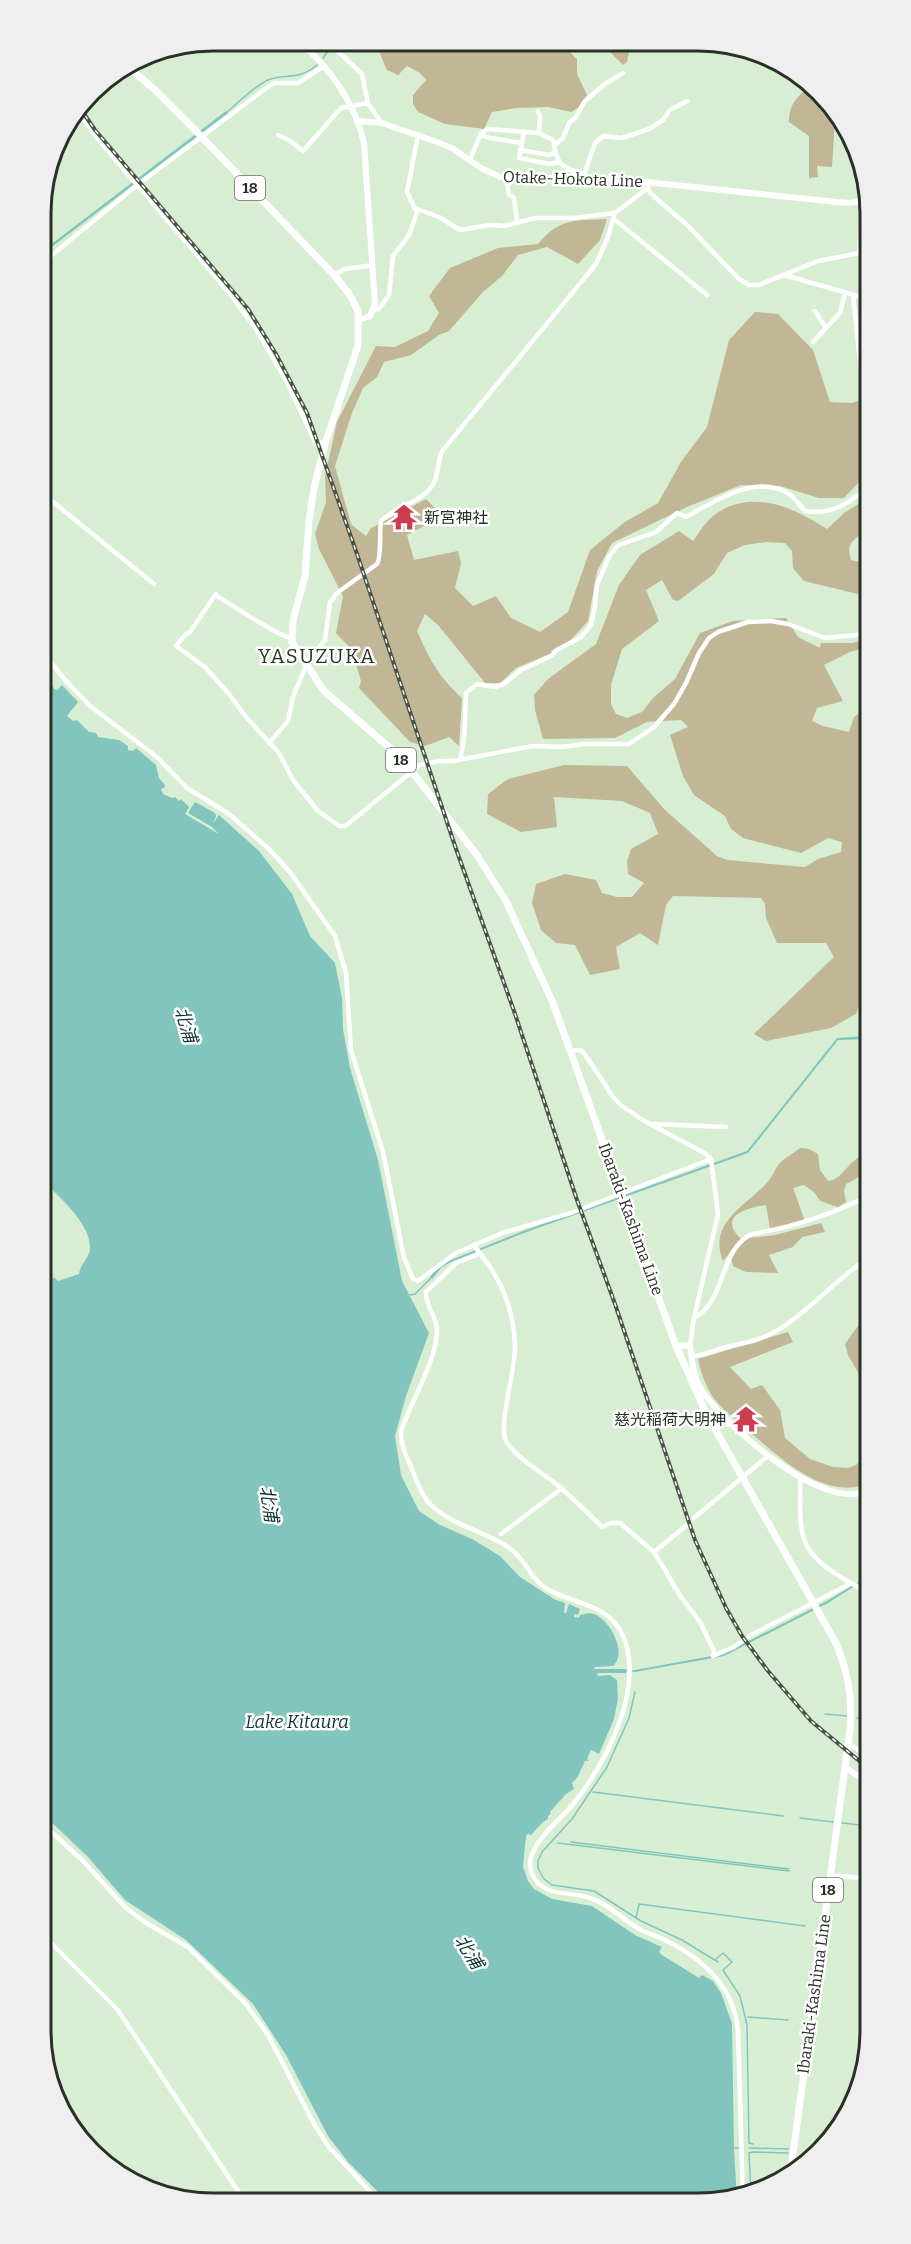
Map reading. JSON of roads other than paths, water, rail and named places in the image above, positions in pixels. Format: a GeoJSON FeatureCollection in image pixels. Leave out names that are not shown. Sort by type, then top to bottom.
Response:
{"type":"FeatureCollection","features":[{"type":"Feature","properties":{"kind":"main road"},"geometry":{"type":"LineString","coordinates":[[308,51],[338,84],[351,106],[358,121],[366,158],[374,310],[370,316],[359,320]]}},
{"type":"Feature","properties":{"kind":"main road","name":"18"},"geometry":{"type":"LineString","coordinates":[[134,72],[202,137],[334,275],[354,303],[359,320],[359,340],[354,360],[326,441],[310,512],[306,568],[293,620],[292,638]]}},
{"type":"Feature","properties":{"kind":"main road","name":"Otake-Hokota Line"},"geometry":{"type":"LineString","coordinates":[[358,121],[382,123],[452,148],[493,175],[506,177],[584,176],[648,185],[850,203],[859,201]]}},
{"type":"Feature","properties":{"kind":"main road","name":"Ibaraki-Kashima Line"},"geometry":{"type":"LineString","coordinates":[[292,638],[306,665],[324,691],[391,749],[412,771],[477,855],[506,901],[543,977],[676,1346],[706,1413],[836,1643],[847,1674],[852,1711],[792,2164]]}},
{"type":"Feature","properties":{"kind":"main road"},"geometry":{"type":"LineString","coordinates":[[676,1346],[690,1345],[697,1380],[715,1407],[742,1435],[800,1478],[845,1495],[860,1494]]}},
{"type":"Feature","properties":{"kind":"main road"},"geometry":{"type":"LineString","coordinates":[[706,1413],[715,1407]]}},
{"type":"Feature","properties":{"kind":"main road"},"geometry":{"type":"LineString","coordinates":[[845,1767],[860,1778]]}},
{"type":"Feature","properties":{"kind":"street"},"geometry":{"type":"LineString","coordinates":[[338,51],[362,74],[368,103],[382,123]]}},
{"type":"Feature","properties":{"kind":"street"},"geometry":{"type":"LineString","coordinates":[[51,255],[134,183],[202,137],[274,83],[298,83],[324,66]]}},
{"type":"Feature","properties":{"kind":"street"},"geometry":{"type":"LineString","coordinates":[[554,146],[563,138],[569,123],[576,117],[585,102],[605,84],[623,73]]}},
{"type":"Feature","properties":{"kind":"street"},"geometry":{"type":"LineString","coordinates":[[470,160],[481,135],[488,129],[539,133],[553,140],[555,152],[562,167],[584,176],[595,143],[603,136],[622,138],[649,129],[663,120],[670,110],[687,101]]}},
{"type":"Feature","properties":{"kind":"street"},"geometry":{"type":"LineString","coordinates":[[278,135],[303,151],[341,108],[368,103]]}},
{"type":"Feature","properties":{"kind":"street"},"geometry":{"type":"LineString","coordinates":[[538,111],[539,133]]}},
{"type":"Feature","properties":{"kind":"street"},"geometry":{"type":"LineString","coordinates":[[82,117],[134,183],[220,282],[256,329],[290,388],[316,444],[326,441]]}},
{"type":"Feature","properties":{"kind":"street"},"geometry":{"type":"LineString","coordinates":[[524,132],[519,158],[550,164],[559,162]]}},
{"type":"Feature","properties":{"kind":"street"},"geometry":{"type":"LineString","coordinates":[[418,135],[407,192],[409,200],[417,209],[438,217],[460,230],[490,225],[505,226],[535,218],[573,218],[615,213],[648,185],[650,193],[687,225],[744,283],[759,285],[818,261],[860,253]]}},
{"type":"Feature","properties":{"kind":"street"},"geometry":{"type":"LineString","coordinates":[[481,135],[522,143]]}},
{"type":"Feature","properties":{"kind":"street"},"geometry":{"type":"LineString","coordinates":[[520,150],[550,155],[555,152]]}},
{"type":"Feature","properties":{"kind":"street"},"geometry":{"type":"LineString","coordinates":[[506,177],[509,195],[514,198],[517,222]]}},
{"type":"Feature","properties":{"kind":"street"},"geometry":{"type":"LineString","coordinates":[[374,310],[379,309],[389,294],[393,256],[413,227],[417,209]]}},
{"type":"Feature","properties":{"kind":"street"},"geometry":{"type":"LineString","coordinates":[[269,743],[288,721],[293,695],[306,665],[325,640],[330,602],[334,596],[377,564],[381,557],[378,545],[381,521],[427,493],[434,484],[438,472],[439,456],[443,450],[596,264],[615,213]]}},
{"type":"Feature","properties":{"kind":"street"},"geometry":{"type":"LineString","coordinates":[[614,219],[707,295]]}},
{"type":"Feature","properties":{"kind":"street"},"geometry":{"type":"LineString","coordinates":[[334,275],[345,269],[373,265]]}},
{"type":"Feature","properties":{"kind":"street"},"geometry":{"type":"LineString","coordinates":[[783,274],[860,297]]}},
{"type":"Feature","properties":{"kind":"street"},"geometry":{"type":"LineString","coordinates":[[813,342],[840,313],[845,293]]}},
{"type":"Feature","properties":{"kind":"street"},"geometry":{"type":"LineString","coordinates":[[853,295],[860,362]]}},
{"type":"Feature","properties":{"kind":"street"},"geometry":{"type":"LineString","coordinates":[[815,311],[826,328]]}},
{"type":"Feature","properties":{"kind":"street"},"geometry":{"type":"LineString","coordinates":[[460,759],[465,744],[463,731],[466,693],[477,684],[495,687],[504,684],[521,670],[551,656],[557,650],[581,637],[591,625],[596,606],[597,585],[602,571],[619,545],[656,531],[677,513],[686,517],[727,495],[743,490],[758,487],[773,488],[790,494],[805,511],[821,514],[842,506],[860,493]]}},
{"type":"Feature","properties":{"kind":"street"},"geometry":{"type":"LineString","coordinates":[[51,500],[154,584]]}},
{"type":"Feature","properties":{"kind":"street"},"geometry":{"type":"LineString","coordinates":[[292,638],[274,632],[216,594],[190,633],[176,645],[205,667],[279,753],[293,780],[312,804],[328,820],[339,826],[345,826],[420,765],[533,746],[623,745],[634,742],[654,727],[674,704],[699,653],[709,638],[718,632],[748,622],[771,621],[788,624],[825,638],[860,635]]}},
{"type":"Feature","properties":{"kind":"street"},"geometry":{"type":"LineString","coordinates":[[51,663],[90,706],[157,757],[188,788],[220,808],[247,829],[290,873],[335,936],[346,973],[351,1050],[383,1152],[404,1258],[413,1279],[418,1281],[424,1278],[445,1260],[502,1233],[623,1197],[712,1163]]}},
{"type":"Feature","properties":{"kind":"street"},"geometry":{"type":"LineString","coordinates":[[571,1052],[580,1050],[617,1101],[630,1112],[706,1154],[712,1163],[718,1214],[690,1345]]}},
{"type":"Feature","properties":{"kind":"street"},"geometry":{"type":"LineString","coordinates":[[652,1124],[726,1127]]}},
{"type":"Feature","properties":{"kind":"street"},"geometry":{"type":"LineString","coordinates":[[694,1318],[700,1315],[712,1299],[734,1249],[745,1237],[752,1233],[804,1223],[860,1200]]}},
{"type":"Feature","properties":{"kind":"street"},"geometry":{"type":"LineString","coordinates":[[474,1245],[489,1265],[506,1296],[514,1332],[514,1369],[504,1424],[506,1440],[516,1453],[562,1488],[602,1527],[611,1523],[620,1523],[654,1552],[681,1597],[700,1622],[714,1651],[713,1656],[815,1606],[850,1584]]}},
{"type":"Feature","properties":{"kind":"street"},"geometry":{"type":"LineString","coordinates":[[479,1254],[456,1263],[426,1292],[425,1299],[436,1323],[435,1350],[401,1431],[401,1444],[427,1500],[437,1510],[510,1548],[522,1559],[533,1577],[547,1589],[597,1608],[614,1621],[623,1637],[628,1657],[629,1683],[624,1707],[615,1730],[591,1779],[533,1851],[530,1860],[531,1871],[536,1880],[546,1888],[558,1893],[595,1900],[638,1929],[687,1952],[709,1969],[723,1986],[734,2009],[738,2031],[742,2186]]}},
{"type":"Feature","properties":{"kind":"street"},"geometry":{"type":"LineString","coordinates":[[691,1356],[700,1356],[724,1347],[747,1343],[778,1330],[860,1263]]}},
{"type":"Feature","properties":{"kind":"street"},"geometry":{"type":"LineString","coordinates":[[694,1518],[769,1455]]}},
{"type":"Feature","properties":{"kind":"street"},"geometry":{"type":"LineString","coordinates":[[800,1478],[802,1531],[806,1544],[832,1571],[860,1588]]}},
{"type":"Feature","properties":{"kind":"street"},"geometry":{"type":"LineString","coordinates":[[501,1534],[562,1488]]}},
{"type":"Feature","properties":{"kind":"street"},"geometry":{"type":"LineString","coordinates":[[654,1552],[688,1524]]}},
{"type":"Feature","properties":{"kind":"street"},"geometry":{"type":"LineString","coordinates":[[848,1743],[860,1751]]}},
{"type":"Feature","properties":{"kind":"street"},"geometry":{"type":"LineString","coordinates":[[51,1832],[83,1861],[125,1906],[146,1923],[188,1947],[246,2004],[268,2035],[314,2124],[328,2146],[371,2193]]}},
{"type":"Feature","properties":{"kind":"street"},"geometry":{"type":"LineString","coordinates":[[830,1875],[860,1878]]}},
{"type":"Feature","properties":{"kind":"street"},"geometry":{"type":"LineString","coordinates":[[51,1943],[117,2009],[239,2193]]}},
{"type":"Feature","properties":{"kind":"water"},"geometry":{"type":"Polygon","coordinates":[[[226,111],[228,113],[51,247],[51,244],[226,111]]]}},
{"type":"Feature","properties":{"kind":"water","name":"Lake Kitaura"},"geometry":{"type":"Polygon","coordinates":[[[51,683],[57,690],[62,685],[78,702],[67,716],[73,721],[77,720],[89,732],[96,733],[98,737],[119,740],[128,746],[128,750],[133,751],[136,748],[156,765],[159,778],[165,785],[161,789],[163,794],[175,797],[179,801],[181,799],[189,807],[185,814],[219,834],[212,827],[188,813],[195,802],[215,813],[213,824],[219,815],[259,851],[292,894],[310,936],[335,963],[342,998],[343,1029],[350,1068],[378,1160],[402,1281],[429,1333],[406,1396],[395,1436],[401,1475],[419,1511],[440,1525],[472,1539],[500,1556],[520,1577],[554,1599],[565,1603],[564,1613],[569,1604],[580,1609],[578,1615],[575,1614],[574,1617],[579,1618],[580,1615],[590,1613],[600,1617],[615,1637],[619,1653],[613,1666],[595,1667],[594,1669],[626,1669],[626,1673],[597,1673],[598,1676],[610,1675],[617,1680],[618,1698],[614,1719],[599,1754],[591,1750],[587,1759],[589,1761],[585,1761],[572,1783],[574,1789],[566,1794],[550,1812],[548,1819],[531,1835],[526,1836],[523,1866],[528,1881],[534,1889],[552,1899],[592,1906],[635,1935],[662,1947],[659,1952],[662,1955],[699,1978],[702,1975],[713,1981],[721,1993],[732,2024],[736,2188],[698,2193],[379,2193],[348,2162],[328,2136],[286,2055],[253,2004],[186,1940],[125,1900],[88,1857],[51,1822],[51,1279],[55,1278],[58,1281],[79,1274],[90,1248],[85,1230],[66,1203],[51,1189],[51,683]]]}},
{"type":"Feature","properties":{"kind":"water"},"geometry":{"type":"Polygon","coordinates":[[[860,1036],[860,1039],[838,1040],[748,1153],[524,1233],[451,1262],[442,1267],[432,1279],[430,1277],[440,1265],[523,1231],[747,1151],[837,1038],[860,1036]]]}},
{"type":"Feature","properties":{"kind":"water"},"geometry":{"type":"Polygon","coordinates":[[[856,1583],[858,1584],[828,1603],[724,1656],[635,1672],[635,1670],[723,1654],[827,1601],[856,1583]]]}},
{"type":"Feature","properties":{"kind":"waterway"},"geometry":{"type":"LineString","coordinates":[[323,58],[328,51]]}},
{"type":"Feature","properties":{"kind":"waterway"},"geometry":{"type":"LineString","coordinates":[[226,113],[262,83],[275,78],[298,75],[317,65]]}},
{"type":"Feature","properties":{"kind":"waterway"},"geometry":{"type":"LineString","coordinates":[[410,1295],[415,1294],[431,1278]]}},
{"type":"Feature","properties":{"kind":"waterway"},"geometry":{"type":"LineString","coordinates":[[624,1671],[637,1671]]}},
{"type":"Feature","properties":{"kind":"waterway"},"geometry":{"type":"LineString","coordinates":[[635,1692],[629,1718],[607,1767],[572,1819],[542,1852],[538,1868],[544,1879],[552,1885],[594,1891],[641,1921],[682,1940],[718,1962]]}},
{"type":"Feature","properties":{"kind":"waterway"},"geometry":{"type":"LineString","coordinates":[[825,1714],[847,1716]]}},
{"type":"Feature","properties":{"kind":"waterway"},"geometry":{"type":"LineString","coordinates":[[593,1792],[783,1816]]}},
{"type":"Feature","properties":{"kind":"waterway"},"geometry":{"type":"LineString","coordinates":[[800,1818],[833,1822]]}},
{"type":"Feature","properties":{"kind":"waterway"},"geometry":{"type":"LineString","coordinates":[[842,1823],[860,1825]]}},
{"type":"Feature","properties":{"kind":"waterway"},"geometry":{"type":"LineString","coordinates":[[571,1842],[789,1869]]}},
{"type":"Feature","properties":{"kind":"waterway"},"geometry":{"type":"LineString","coordinates":[[558,1843],[789,1871]]}},
{"type":"Feature","properties":{"kind":"waterway"},"geometry":{"type":"LineString","coordinates":[[636,1918],[639,1904],[805,1926]]}},
{"type":"Feature","properties":{"kind":"waterway"},"geometry":{"type":"LineString","coordinates":[[716,1959],[723,1953],[732,1962],[723,1970],[740,1996],[747,2025],[749,2143],[753,2144]]}},
{"type":"Feature","properties":{"kind":"waterway"},"geometry":{"type":"LineString","coordinates":[[748,2017],[788,2020]]}},
{"type":"Feature","properties":{"kind":"waterway"},"geometry":{"type":"LineString","coordinates":[[749,2148],[788,2149]]}},
{"type":"Feature","properties":{"kind":"waterway"},"geometry":{"type":"LineString","coordinates":[[751,2184],[749,2153],[788,2153]]}},
{"type":"Feature","properties":{"kind":"railway"},"geometry":{"type":"LineString","coordinates":[[84,115],[95,130],[248,309],[276,354],[307,413],[695,1540],[726,1608],[742,1636],[768,1671],[811,1721],[860,1762]]}},
{"type":"Feature","properties":{"kind":"place","name":"新宮神社"},"geometry":{"type":"Point","coordinates":[404,517]}},
{"type":"Feature","properties":{"kind":"place","name":"慈光稲荷大明神"},"geometry":{"type":"Point","coordinates":[746,1419]}},
{"type":"Feature","properties":{"kind":"district","name":"YASUZUKA"},"geometry":{"type":"Point","coordinates":[317,656]}},
{"type":"Feature","properties":{"kind":"water label","name":"北浦"},"geometry":{"type":"Point","coordinates":[186,1025]}},
{"type":"Feature","properties":{"kind":"water label","name":"北浦"},"geometry":{"type":"Point","coordinates":[269,1504]}},
{"type":"Feature","properties":{"kind":"water label","name":"北浦"},"geometry":{"type":"Point","coordinates":[469,1952]}}]}
